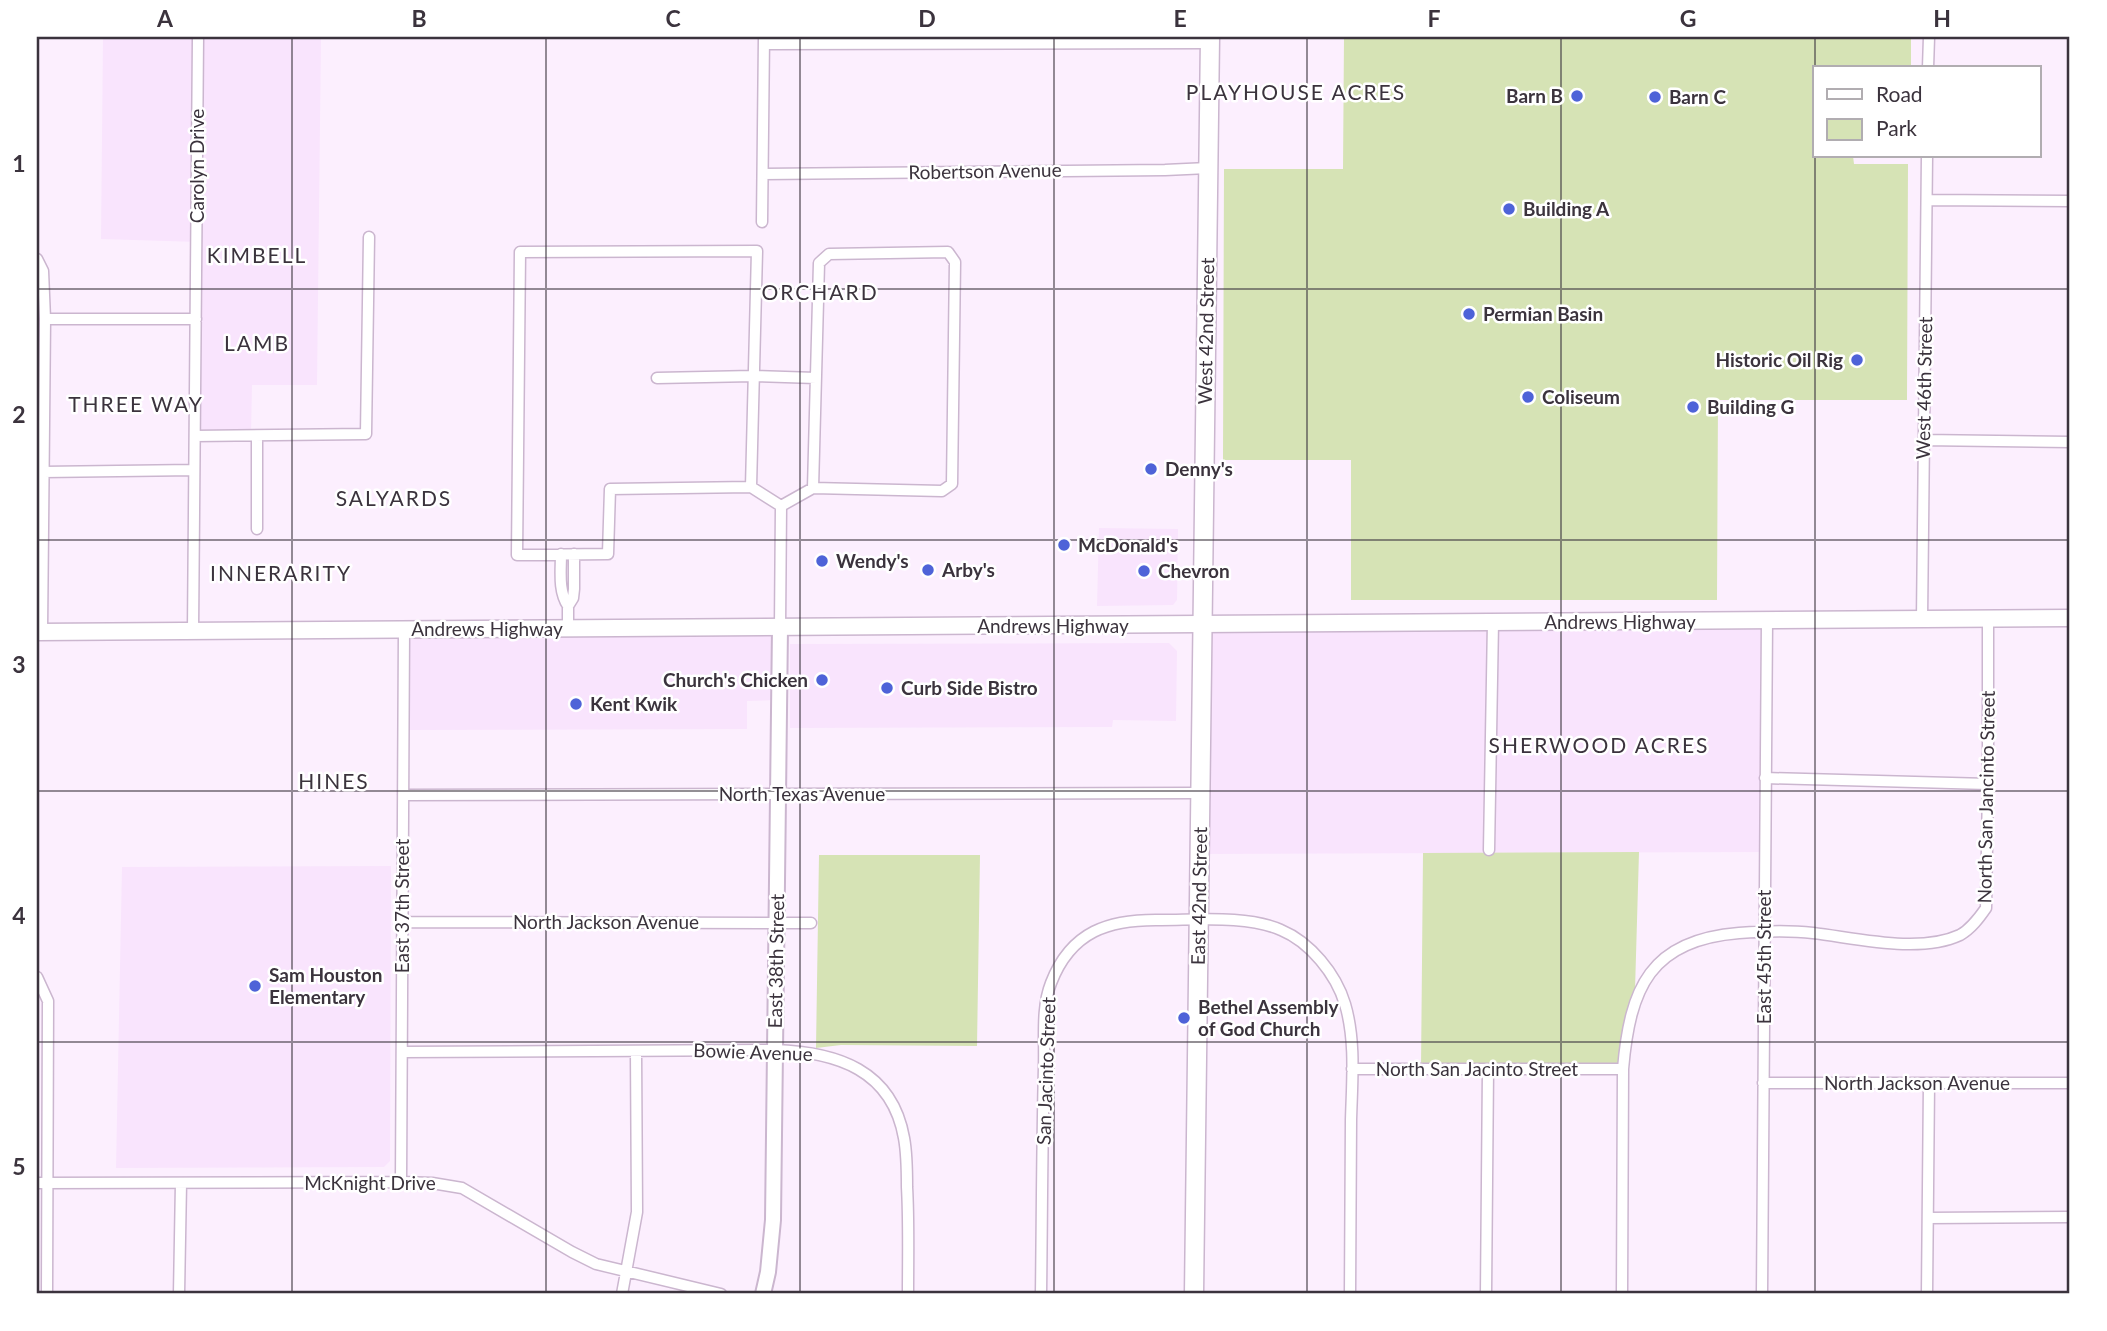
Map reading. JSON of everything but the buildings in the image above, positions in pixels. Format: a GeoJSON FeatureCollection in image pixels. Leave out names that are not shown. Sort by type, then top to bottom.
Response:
{"type":"FeatureCollection","features":[{"type":"Feature","properties":{"kind":"highway","name":"West 42nd Street"},"geometry":{"type":"LineString","coordinates":[[1203,624],[1210,40]]}},
{"type":"Feature","properties":{"kind":"highway","name":"East 42nd Street"},"geometry":{"type":"LineString","coordinates":[[1194,1294],[1203,624]]}},
{"type":"Feature","properties":{"kind":"main road","name":"Andrews Highway"},"geometry":{"type":"LineString","coordinates":[[39,632],[2070,618]]}},
{"type":"Feature","properties":{"kind":"street","name":"Carolyn Drive"},"geometry":{"type":"LineString","coordinates":[[193,631],[198,37]]}},
{"type":"Feature","properties":{"kind":"street"},"geometry":{"type":"LineString","coordinates":[[1928,37],[1928,66]]}},
{"type":"Feature","properties":{"kind":"street"},"geometry":{"type":"LineString","coordinates":[[762,222],[764,40],[1210,40]]}},
{"type":"Feature","properties":{"kind":"street","name":"West 46th Street"},"geometry":{"type":"LineString","coordinates":[[1922,620],[1927,158]]}},
{"type":"Feature","properties":{"kind":"street","name":"Robertson Avenue"},"geometry":{"type":"LineString","coordinates":[[762,174],[1208,168]]}},
{"type":"Feature","properties":{"kind":"street"},"geometry":{"type":"LineString","coordinates":[[1927,200],[2070,201]]}},
{"type":"Feature","properties":{"kind":"street"},"geometry":{"type":"LineString","coordinates":[[195,436],[366,434],[369,237]]}},
{"type":"Feature","properties":{"kind":"street"},"geometry":{"type":"LineString","coordinates":[[751,487],[757,251],[520,252],[517,555],[608,554],[610,489],[751,487],[781,506]]}},
{"type":"Feature","properties":{"kind":"street"},"geometry":{"type":"LineString","coordinates":[[781,506],[813,488],[942,491],[952,484],[955,262],[948,252],[829,254],[819,262],[813,488]]}},
{"type":"Feature","properties":{"kind":"street"},"geometry":{"type":"LineString","coordinates":[[37,258],[43,271],[44,318],[39,632]]}},
{"type":"Feature","properties":{"kind":"street"},"geometry":{"type":"LineString","coordinates":[[44,318],[196,319]]}},
{"type":"Feature","properties":{"kind":"street"},"geometry":{"type":"LineString","coordinates":[[657,378],[816,378]]}},
{"type":"Feature","properties":{"kind":"street"},"geometry":{"type":"LineString","coordinates":[[257,436],[257,529]]}},
{"type":"Feature","properties":{"kind":"street"},"geometry":{"type":"LineString","coordinates":[[1923,440],[2070,442]]}},
{"type":"Feature","properties":{"kind":"street"},"geometry":{"type":"LineString","coordinates":[[43,472],[194,470]]}},
{"type":"Feature","properties":{"kind":"street"},"geometry":{"type":"LineString","coordinates":[[780,627],[781,506]]}},
{"type":"Feature","properties":{"kind":"street"},"geometry":{"type":"LineString","coordinates":[[561,554],[561,592],[568,606]]}},
{"type":"Feature","properties":{"kind":"street"},"geometry":{"type":"LineString","coordinates":[[568,629],[568,606],[574,589],[574,554]]}},
{"type":"Feature","properties":{"kind":"street","name":"North San Jancinto Street"},"geometry":{"type":"LineString","coordinates":[[1765,931],[1780,929],[1851,940],[1938,942],[1962,934],[1986,908],[1988,619]]}},
{"type":"Feature","properties":{"kind":"street","name":"East 45th Street"},"geometry":{"type":"LineString","coordinates":[[1762,1294],[1767,621]]}},
{"type":"Feature","properties":{"kind":"street"},"geometry":{"type":"LineString","coordinates":[[1489,850],[1493,622]]}},
{"type":"Feature","properties":{"kind":"street","name":"East 38th Street"},"geometry":{"type":"LineString","coordinates":[[763,1294],[773,1220],[780,627]]}},
{"type":"Feature","properties":{"kind":"street","name":"East 37th Street"},"geometry":{"type":"LineString","coordinates":[[401,1182],[404,630]]}},
{"type":"Feature","properties":{"kind":"street"},"geometry":{"type":"LineString","coordinates":[[1765,778],[1988,784]]}},
{"type":"Feature","properties":{"kind":"street","name":"North Texas Avenue"},"geometry":{"type":"LineString","coordinates":[[403,795],[1200,793]]}},
{"type":"Feature","properties":{"kind":"street","name":"San Jacinto Street"},"geometry":{"type":"LineString","coordinates":[[1041,1294],[1046,1017],[1048,992],[1054,976],[1073,946],[1085,936],[1110,924],[1143,919],[1199,920]]}},
{"type":"Feature","properties":{"kind":"street","name":"North San Jacinto Street"},"geometry":{"type":"LineString","coordinates":[[1199,920],[1261,924],[1284,931],[1306,945],[1330,974],[1345,1003],[1352,1069],[1623,1069]]}},
{"type":"Feature","properties":{"kind":"street","name":"North Jackson Avenue"},"geometry":{"type":"LineString","coordinates":[[401,922],[811,923]]}},
{"type":"Feature","properties":{"kind":"street"},"geometry":{"type":"LineString","coordinates":[[1622,1294],[1623,1069],[1633,1006],[1644,983],[1661,962],[1690,942],[1704,937],[1765,931]]}},
{"type":"Feature","properties":{"kind":"street"},"geometry":{"type":"LineString","coordinates":[[37,976],[48,1001],[47,1294]]}},
{"type":"Feature","properties":{"kind":"street","name":"Bowie Avenue"},"geometry":{"type":"LineString","coordinates":[[402,1052],[775,1050],[814,1052],[846,1062],[871,1077],[890,1100],[902,1129],[907,1160],[908,1294]]}},
{"type":"Feature","properties":{"kind":"street"},"geometry":{"type":"LineString","coordinates":[[622,1294],[637,1212],[636,1051]]}},
{"type":"Feature","properties":{"kind":"street"},"geometry":{"type":"LineString","coordinates":[[1350,1294],[1352,1069]]}},
{"type":"Feature","properties":{"kind":"street"},"geometry":{"type":"LineString","coordinates":[[1486,1294],[1488,1069]]}},
{"type":"Feature","properties":{"kind":"street","name":"North Jackson Avenue"},"geometry":{"type":"LineString","coordinates":[[1763,1083],[2070,1083]]}},
{"type":"Feature","properties":{"kind":"street"},"geometry":{"type":"LineString","coordinates":[[1927,1294],[1929,1083]]}},
{"type":"Feature","properties":{"kind":"street","name":"McKnight Drive"},"geometry":{"type":"LineString","coordinates":[[37,1183],[440,1183],[462,1188],[596,1264],[722,1294]]}},
{"type":"Feature","properties":{"kind":"street"},"geometry":{"type":"LineString","coordinates":[[179,1294],[181,1183]]}},
{"type":"Feature","properties":{"kind":"street"},"geometry":{"type":"LineString","coordinates":[[1928,1218],[2070,1217]]}},
{"type":"Feature","properties":{"kind":"shaded area"},"geometry":{"type":"Polygon","coordinates":[[[103,37],[321,37],[317,385],[252,385],[251,434],[197,433],[199,242],[101,239],[103,37]]]}},
{"type":"Feature","properties":{"kind":"shaded area"},"geometry":{"type":"Polygon","coordinates":[[[1099,528],[1178,529],[1177,600],[1173,605],[1097,606],[1099,528]]]}},
{"type":"Feature","properties":{"kind":"shaded area"},"geometry":{"type":"Polygon","coordinates":[[[1767,621],[1765,852],[1200,854],[1203,624],[1767,621]]]}},
{"type":"Feature","properties":{"kind":"shaded area"},"geometry":{"type":"Polygon","coordinates":[[[780,628],[779,700],[747,701],[747,729],[403,730],[404,630],[780,628]]]}},
{"type":"Feature","properties":{"kind":"shaded area"},"geometry":{"type":"Polygon","coordinates":[[[1169,643],[1177,651],[1176,721],[1113,720],[1112,727],[790,728],[790,644],[1169,643]]]}},
{"type":"Feature","properties":{"kind":"shaded area","name":"Sam Houston Elementary"},"geometry":{"type":"Polygon","coordinates":[[[391,866],[390,1161],[384,1167],[116,1168],[122,867],[391,866]]]}},
{"type":"Feature","properties":{"kind":"green space"},"geometry":{"type":"Polygon","coordinates":[[[1344,37],[1911,37],[1911,66],[1813,66],[1813,158],[1853,158],[1854,164],[1908,164],[1907,400],[1718,400],[1717,600],[1351,600],[1351,460],[1223,460],[1224,169],[1343,169],[1344,37]]]}},
{"type":"Feature","properties":{"kind":"green space"},"geometry":{"type":"Polygon","coordinates":[[[1639,852],[1635,990],[1626,1023],[1623,1069],[1421,1069],[1423,853],[1639,852]]]}},
{"type":"Feature","properties":{"kind":"green space"},"geometry":{"type":"Polygon","coordinates":[[[819,855],[980,855],[977,1046],[841,1045],[816,1048],[819,855]]]}},
{"type":"Feature","properties":{"kind":"place","name":"Barn B"},"geometry":{"type":"Point","coordinates":[1577,96]}},
{"type":"Feature","properties":{"kind":"place","name":"Barn C"},"geometry":{"type":"Point","coordinates":[1655,97]}},
{"type":"Feature","properties":{"kind":"place","name":"Building A"},"geometry":{"type":"Point","coordinates":[1509,209]}},
{"type":"Feature","properties":{"kind":"place","name":"Permian Basin"},"geometry":{"type":"Point","coordinates":[1469,314]}},
{"type":"Feature","properties":{"kind":"place","name":"Historic Oil Rig"},"geometry":{"type":"Point","coordinates":[1857,360]}},
{"type":"Feature","properties":{"kind":"place","name":"Coliseum"},"geometry":{"type":"Point","coordinates":[1528,397]}},
{"type":"Feature","properties":{"kind":"place","name":"Building G"},"geometry":{"type":"Point","coordinates":[1693,407]}},
{"type":"Feature","properties":{"kind":"place","name":"Denny's"},"geometry":{"type":"Point","coordinates":[1151,469]}},
{"type":"Feature","properties":{"kind":"place","name":"McDonald's"},"geometry":{"type":"Point","coordinates":[1064,545]}},
{"type":"Feature","properties":{"kind":"place","name":"Wendy's"},"geometry":{"type":"Point","coordinates":[822,561]}},
{"type":"Feature","properties":{"kind":"place","name":"Arby's"},"geometry":{"type":"Point","coordinates":[928,570]}},
{"type":"Feature","properties":{"kind":"place","name":"Chevron"},"geometry":{"type":"Point","coordinates":[1144,571]}},
{"type":"Feature","properties":{"kind":"place","name":"Church's Chicken"},"geometry":{"type":"Point","coordinates":[822,680]}},
{"type":"Feature","properties":{"kind":"place","name":"Curb Side Bistro"},"geometry":{"type":"Point","coordinates":[887,688]}},
{"type":"Feature","properties":{"kind":"place","name":"Kent Kwik"},"geometry":{"type":"Point","coordinates":[576,704]}},
{"type":"Feature","properties":{"kind":"place","name":"Sam Houston Elementary"},"geometry":{"type":"Point","coordinates":[255,986]}},
{"type":"Feature","properties":{"kind":"place","name":"Bethel Assembly of God Church"},"geometry":{"type":"Point","coordinates":[1184,1018]}},
{"type":"Feature","properties":{"kind":"district","name":"PLAYHOUSE ACRES"},"geometry":{"type":"Point","coordinates":[1296,93]}},
{"type":"Feature","properties":{"kind":"district","name":"KIMBELL"},"geometry":{"type":"Point","coordinates":[257,256]}},
{"type":"Feature","properties":{"kind":"district","name":"ORCHARD"},"geometry":{"type":"Point","coordinates":[820,293]}},
{"type":"Feature","properties":{"kind":"district","name":"LAMB"},"geometry":{"type":"Point","coordinates":[257,344]}},
{"type":"Feature","properties":{"kind":"district","name":"THREE WAY"},"geometry":{"type":"Point","coordinates":[136,405]}},
{"type":"Feature","properties":{"kind":"district","name":"SALYARDS"},"geometry":{"type":"Point","coordinates":[394,499]}},
{"type":"Feature","properties":{"kind":"district","name":"INNERARITY"},"geometry":{"type":"Point","coordinates":[281,574]}},
{"type":"Feature","properties":{"kind":"district","name":"SHERWOOD ACRES"},"geometry":{"type":"Point","coordinates":[1599,746]}},
{"type":"Feature","properties":{"kind":"district","name":"HINES"},"geometry":{"type":"Point","coordinates":[334,782]}}]}
